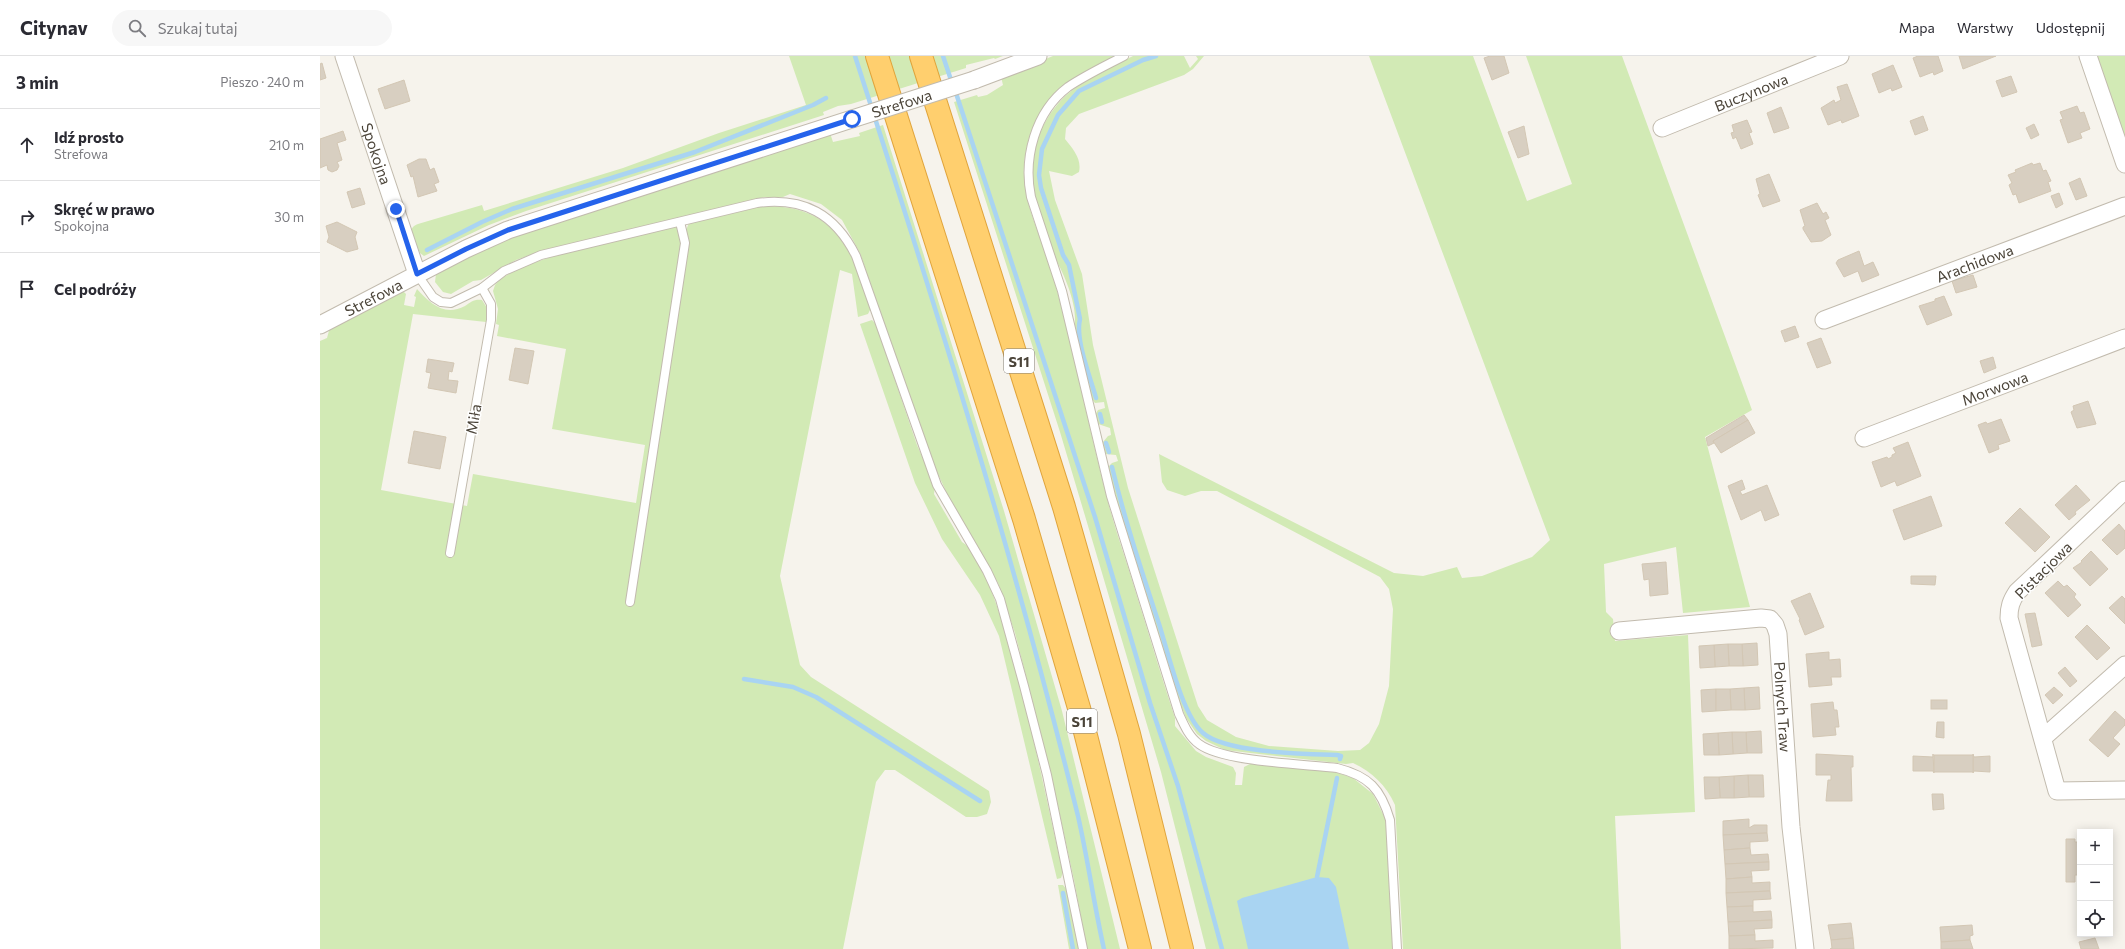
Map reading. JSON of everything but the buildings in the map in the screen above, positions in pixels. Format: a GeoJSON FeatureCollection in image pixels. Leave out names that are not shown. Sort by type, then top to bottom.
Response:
{"type":"FeatureCollection","features":[{"type":"Feature","properties":{"kind":"highway","name":"S11"},"geometry":{"type":"LineString","coordinates":[[877,56],[1026,526],[1079,708],[1140,949]]}},
{"type":"Feature","properties":{"kind":"highway","name":"S11"},"geometry":{"type":"LineString","coordinates":[[921,56],[1064,507],[1129,734],[1182,949]]}},
{"type":"Feature","properties":{"kind":"street","name":"Spokojna"},"geometry":{"type":"LineString","coordinates":[[344,56],[417,274]]}},
{"type":"Feature","properties":{"kind":"street","name":"Buczynowa"},"geometry":{"type":"LineString","coordinates":[[1662,128],[1840,56]]}},
{"type":"Feature","properties":{"kind":"street"},"geometry":{"type":"LineString","coordinates":[[2088,56],[2125,164]]}},
{"type":"Feature","properties":{"kind":"street","name":"Strefowa"},"geometry":{"type":"LineString","coordinates":[[320,325],[466,249],[508,230],[974,80],[1029,58]]}},
{"type":"Feature","properties":{"kind":"street","name":"Arachidowa"},"geometry":{"type":"LineString","coordinates":[[1824,320],[2125,206]]}},
{"type":"Feature","properties":{"kind":"street","name":"Morwowa"},"geometry":{"type":"LineString","coordinates":[[1864,438],[2125,338]]}},
{"type":"Feature","properties":{"kind":"street","name":"Pistacjowa"},"geometry":{"type":"LineString","coordinates":[[2125,490],[2017,592],[2011,601],[2009,618],[2057,791],[2125,790]]}},
{"type":"Feature","properties":{"kind":"street","name":"Polnych Traw"},"geometry":{"type":"LineString","coordinates":[[1619,631],[1761,618],[1770,619],[1775,624],[1779,641],[1791,827],[1805,949]]}},
{"type":"Feature","properties":{"kind":"street"},"geometry":{"type":"LineString","coordinates":[[2043,738],[2125,665]]}},
{"type":"Feature","properties":{"kind":"lane"},"geometry":{"type":"LineString","coordinates":[[1124,56],[1082,78],[1067,88],[1051,104],[1034,135],[1028,163],[1028,182],[1031,197],[1062,291],[1111,496],[1178,714],[1187,732],[1199,744],[1218,754],[1337,768],[1351,771],[1370,784],[1384,800],[1390,820],[1397,949]]}},
{"type":"Feature","properties":{"kind":"lane"},"geometry":{"type":"LineString","coordinates":[[417,274],[427,290],[442,302],[452,303],[482,288],[504,271],[542,255],[757,203],[783,201],[816,211],[832,220],[848,240],[856,256],[937,485],[987,571],[1000,599],[1047,775],[1083,949]]}},
{"type":"Feature","properties":{"kind":"lane"},"geometry":{"type":"LineString","coordinates":[[630,602],[685,243],[680,222]]}},
{"type":"Feature","properties":{"kind":"lane","name":"Miła"},"geometry":{"type":"LineString","coordinates":[[450,553],[492,315],[491,304],[482,288]]}},
{"type":"Feature","properties":{"kind":"green space"},"geometry":{"type":"Polygon","coordinates":[[[789,56],[1003,56],[966,65],[966,68],[851,104],[838,106],[823,112],[824,115],[526,211],[489,225],[424,256],[420,253],[418,248],[414,250],[411,231],[414,226],[418,224],[482,205],[484,211],[623,168],[719,133],[806,105],[789,56]]]}},
{"type":"Feature","properties":{"kind":"green space"},"geometry":{"type":"Polygon","coordinates":[[[1053,56],[1116,56],[1069,83],[1045,106],[1036,120],[1025,156],[1025,188],[1033,219],[1054,279],[1111,514],[1175,718],[1175,726],[1196,751],[1206,757],[1233,767],[1236,773],[1235,785],[1242,785],[1244,767],[1252,763],[1335,772],[1353,778],[1373,794],[1385,818],[1390,861],[1395,949],[1206,949],[1161,772],[1094,546],[1060,432],[954,102],[977,95],[978,97],[987,95],[1003,85],[1001,77],[1053,56]]]}},
{"type":"Feature","properties":{"kind":"green space"},"geometry":{"type":"Polygon","coordinates":[[[1133,56],[1184,56],[1190,68],[1198,59],[1196,56],[1204,56],[1193,69],[1184,75],[1079,114],[1066,128],[1065,139],[1074,150],[1078,158],[1080,167],[1079,172],[1072,176],[1049,171],[1055,200],[1082,274],[1093,345],[1128,488],[1198,706],[1207,720],[1236,737],[1269,746],[1338,751],[1360,750],[1369,743],[1379,724],[1389,686],[1393,609],[1389,589],[1380,577],[1217,491],[1201,491],[1185,496],[1167,490],[1162,482],[1159,454],[1394,573],[1423,576],[1457,567],[1462,578],[1482,576],[1532,557],[1550,540],[1369,56],[1473,56],[1527,201],[1572,184],[1526,56],[1622,56],[1752,410],[1705,437],[1750,607],[1683,613],[1676,547],[1604,564],[1606,612],[1613,619],[1615,641],[1688,635],[1695,812],[1615,816],[1621,949],[1403,949],[1395,805],[1383,785],[1372,775],[1353,763],[1346,764],[1225,750],[1206,741],[1197,734],[1186,718],[1168,672],[1114,494],[1108,467],[1112,463],[1118,461],[1116,455],[1105,454],[1103,442],[1108,436],[1111,435],[1110,428],[1098,424],[1095,415],[1098,410],[1105,408],[1104,402],[1095,403],[1091,398],[1074,327],[1075,311],[1073,302],[1067,283],[1051,248],[1033,185],[1033,159],[1036,146],[1045,122],[1052,111],[1060,101],[1084,82],[1100,72],[1133,56]]]}},
{"type":"Feature","properties":{"kind":"green space"},"geometry":{"type":"Polygon","coordinates":[[[2094,56],[2125,56],[2125,140],[2094,56]]]}},
{"type":"Feature","properties":{"kind":"green space"},"geometry":{"type":"Polygon","coordinates":[[[883,125],[1004,511],[1062,711],[1120,949],[1087,949],[1051,774],[1015,633],[998,583],[952,504],[929,455],[860,253],[842,220],[821,204],[790,194],[783,197],[765,197],[541,251],[516,260],[481,280],[473,281],[451,294],[443,292],[435,282],[436,274],[494,242],[830,133],[833,142],[860,136],[859,133],[883,125]]]}},
{"type":"Feature","properties":{"kind":"green space"},"geometry":{"type":"Polygon","coordinates":[[[764,206],[788,208],[808,213],[824,222],[837,234],[848,250],[856,267],[871,308],[868,314],[858,317],[852,274],[840,270],[780,576],[800,665],[811,677],[989,791],[991,802],[987,814],[977,817],[966,817],[895,770],[885,770],[876,782],[843,949],[320,949],[320,341],[327,338],[330,327],[402,290],[406,294],[404,305],[414,307],[416,297],[414,296],[417,289],[432,303],[444,309],[457,309],[475,300],[482,300],[487,308],[486,322],[413,314],[381,490],[467,506],[473,474],[636,503],[645,445],[552,429],[566,349],[497,336],[499,325],[496,324],[498,309],[493,291],[495,285],[507,275],[526,266],[578,249],[675,227],[686,230],[689,223],[764,206]]]}},
{"type":"Feature","properties":{"kind":"green space"},"geometry":{"type":"Polygon","coordinates":[[[872,320],[876,324],[917,445],[935,486],[934,494],[962,542],[978,560],[993,595],[1023,695],[1063,872],[1061,878],[1057,879],[999,636],[980,595],[942,539],[915,483],[860,324],[872,320]]]}},
{"type":"Feature","properties":{"kind":"green space"},"geometry":{"type":"Polygon","coordinates":[[[1058,885],[1063,885],[1067,890],[1079,949],[1069,949],[1058,885]]]}},
{"type":"Feature","properties":{"kind":"water"},"geometry":{"type":"Polygon","coordinates":[[[1317,877],[1329,878],[1336,887],[1349,949],[1248,949],[1237,901],[1242,898],[1317,877]]]}},
{"type":"Feature","properties":{"kind":"waterway"},"geometry":{"type":"LineString","coordinates":[[855,56],[945,339],[1028,625],[1078,816],[1104,949]]}},
{"type":"Feature","properties":{"kind":"waterway"},"geometry":{"type":"LineString","coordinates":[[943,56],[952,83]]}},
{"type":"Feature","properties":{"kind":"waterway"},"geometry":{"type":"LineString","coordinates":[[1096,398],[1081,347],[1079,328],[1080,319],[1069,265],[1063,255],[1041,188],[1039,175],[1042,149],[1058,115],[1079,91],[1143,60],[1156,56]]}},
{"type":"Feature","properties":{"kind":"waterway"},"geometry":{"type":"LineString","coordinates":[[955,90],[1095,517],[1150,703],[1178,786],[1222,949]]}},
{"type":"Feature","properties":{"kind":"waterway"},"geometry":{"type":"LineString","coordinates":[[427,250],[482,222],[512,209],[695,152],[813,105],[826,98]]}},
{"type":"Feature","properties":{"kind":"waterway"},"geometry":{"type":"LineString","coordinates":[[1100,414],[1102,422]]}},
{"type":"Feature","properties":{"kind":"waterway"},"geometry":{"type":"LineString","coordinates":[[1106,443],[1109,452]]}},
{"type":"Feature","properties":{"kind":"waterway"},"geometry":{"type":"LineString","coordinates":[[1112,467],[1128,527],[1176,682],[1195,724],[1203,733],[1214,740],[1229,745],[1287,753],[1337,755],[1341,756],[1340,759]]}},
{"type":"Feature","properties":{"kind":"waterway"},"geometry":{"type":"LineString","coordinates":[[744,679],[793,687],[816,697],[980,801]]}},
{"type":"Feature","properties":{"kind":"waterway"},"geometry":{"type":"LineString","coordinates":[[1317,877],[1337,778]]}},
{"type":"Feature","properties":{"kind":"waterway"},"geometry":{"type":"LineString","coordinates":[[1063,893],[1073,949]]}},
{"type":"Feature","properties":{"kind":"route"},"geometry":{"type":"LineString","coordinates":[[396,209],[417,274],[478,243],[508,230],[852,119]]}}]}
